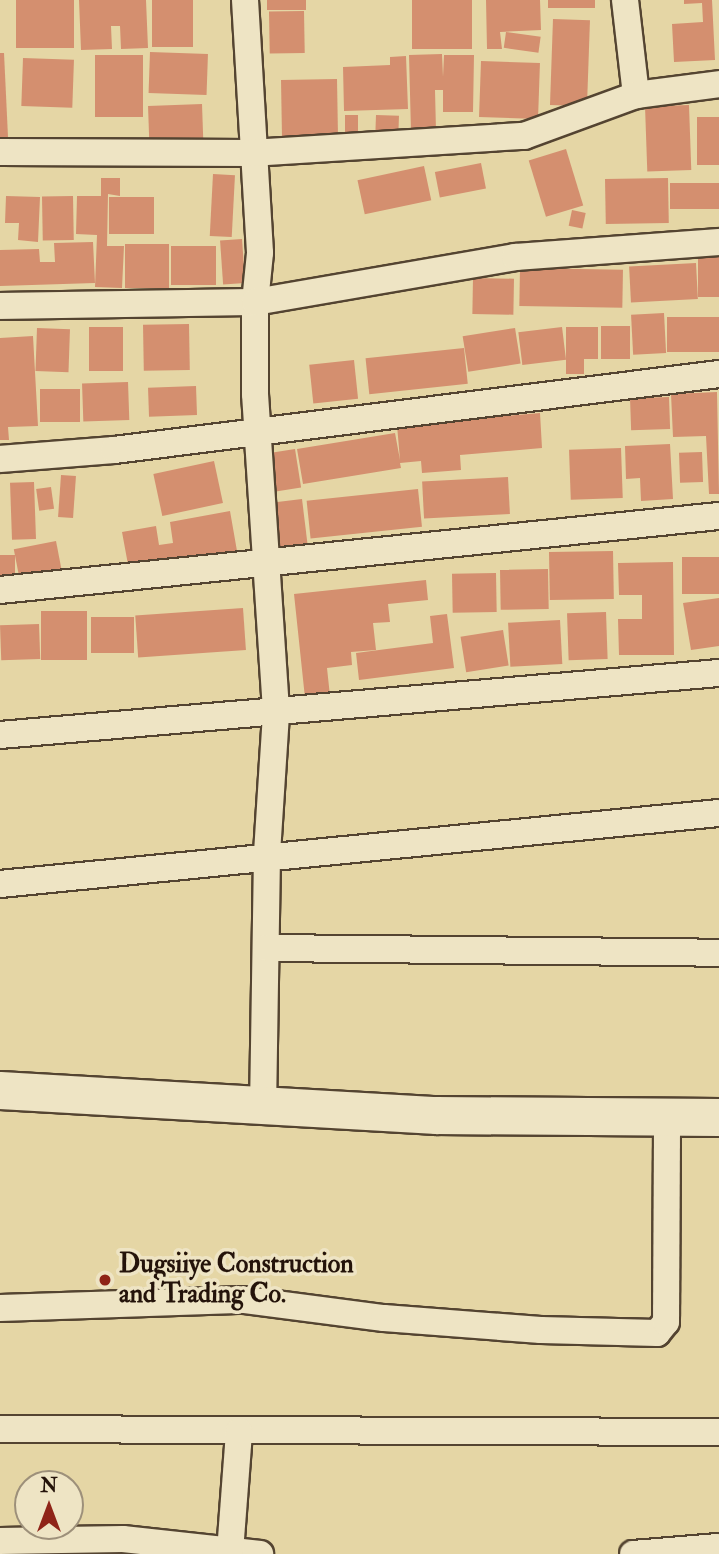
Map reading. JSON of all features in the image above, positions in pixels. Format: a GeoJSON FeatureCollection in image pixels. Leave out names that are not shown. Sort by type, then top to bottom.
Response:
{"type":"FeatureCollection","features":[{"type":"Feature","properties":{"kind":"main road"},"geometry":{"type":"LineString","coordinates":[[0,1090],[436,1115],[719,1117]]}},
{"type":"Feature","properties":{"kind":"street"},"geometry":{"type":"LineString","coordinates":[[245,0],[251,153],[260,253],[255,302],[257,431],[263,565],[276,714],[267,855],[263,1105]]}},
{"type":"Feature","properties":{"kind":"street"},"geometry":{"type":"LineString","coordinates":[[625,0],[636,95]]}},
{"type":"Feature","properties":{"kind":"street"},"geometry":{"type":"LineString","coordinates":[[0,152],[251,153],[524,136],[636,95],[719,85]]}},
{"type":"Feature","properties":{"kind":"street"},"geometry":{"type":"LineString","coordinates":[[0,306],[255,302],[515,257],[719,242]]}},
{"type":"Feature","properties":{"kind":"street"},"geometry":{"type":"LineString","coordinates":[[0,459],[114,450],[719,373]]}},
{"type":"Feature","properties":{"kind":"street"},"geometry":{"type":"LineString","coordinates":[[0,590],[719,516]]}},
{"type":"Feature","properties":{"kind":"street"},"geometry":{"type":"LineString","coordinates":[[0,735],[276,714],[719,673]]}},
{"type":"Feature","properties":{"kind":"street"},"geometry":{"type":"LineString","coordinates":[[0,884],[267,855],[719,813]]}},
{"type":"Feature","properties":{"kind":"street"},"geometry":{"type":"LineString","coordinates":[[265,948],[719,953]]}},
{"type":"Feature","properties":{"kind":"street"},"geometry":{"type":"LineString","coordinates":[[0,1308],[245,1300],[410,1320],[640,1335],[657,1332],[666,1322],[667,1118]]}},
{"type":"Feature","properties":{"kind":"street"},"geometry":{"type":"LineString","coordinates":[[0,1429],[719,1432]]}},
{"type":"Feature","properties":{"kind":"street"},"geometry":{"type":"LineString","coordinates":[[230,1552],[239,1431]]}},
{"type":"Feature","properties":{"kind":"street"},"geometry":{"type":"LineString","coordinates":[[0,1541],[123,1539],[260,1554]]}},
{"type":"Feature","properties":{"kind":"street"},"geometry":{"type":"LineString","coordinates":[[633,1554],[719,1547]]}},
{"type":"Feature","properties":{"kind":"building"},"geometry":{"type":"Polygon","coordinates":[[[16,0],[74,0],[74,48],[16,48],[16,0]]]}},
{"type":"Feature","properties":{"kind":"building"},"geometry":{"type":"Polygon","coordinates":[[[79,0],[146,0],[148,48],[121,49],[120,26],[111,26],[112,49],[81,50],[79,0]]]}},
{"type":"Feature","properties":{"kind":"building"},"geometry":{"type":"Polygon","coordinates":[[[152,0],[193,0],[193,47],[152,47],[152,0]]]}},
{"type":"Feature","properties":{"kind":"building"},"geometry":{"type":"Polygon","coordinates":[[[267,0],[306,0],[306,10],[267,10],[267,0]]]}},
{"type":"Feature","properties":{"kind":"building"},"geometry":{"type":"Polygon","coordinates":[[[412,0],[472,0],[472,49],[412,49],[412,0]]]}},
{"type":"Feature","properties":{"kind":"building"},"geometry":{"type":"Polygon","coordinates":[[[486,0],[540,0],[541,30],[500,32],[502,49],[487,49],[486,0]]]}},
{"type":"Feature","properties":{"kind":"building"},"geometry":{"type":"Polygon","coordinates":[[[548,0],[595,0],[595,8],[548,8],[548,0]]]}},
{"type":"Feature","properties":{"kind":"building"},"geometry":{"type":"Polygon","coordinates":[[[684,0],[712,0],[715,60],[674,62],[672,24],[703,22],[702,3],[684,4],[684,0]]]}},
{"type":"Feature","properties":{"kind":"building"},"geometry":{"type":"Polygon","coordinates":[[[304,11],[305,53],[270,54],[269,12],[304,11]]]}},
{"type":"Feature","properties":{"kind":"building"},"geometry":{"type":"Polygon","coordinates":[[[553,19],[590,20],[587,106],[550,105],[553,19]]]}},
{"type":"Feature","properties":{"kind":"building"},"geometry":{"type":"Polygon","coordinates":[[[506,32],[541,37],[538,53],[504,48],[506,32]]]}},
{"type":"Feature","properties":{"kind":"building"},"geometry":{"type":"Polygon","coordinates":[[[150,52],[208,54],[207,95],[149,93],[150,52]]]}},
{"type":"Feature","properties":{"kind":"building"},"geometry":{"type":"Polygon","coordinates":[[[0,53],[4,53],[8,137],[0,137],[0,53]]]}},
{"type":"Feature","properties":{"kind":"building"},"geometry":{"type":"Polygon","coordinates":[[[442,54],[443,77],[444,55],[474,55],[473,112],[443,112],[443,90],[435,90],[436,131],[411,132],[409,55],[442,54]]]}},
{"type":"Feature","properties":{"kind":"building"},"geometry":{"type":"Polygon","coordinates":[[[95,55],[143,55],[143,117],[95,117],[95,55]]]}},
{"type":"Feature","properties":{"kind":"building"},"geometry":{"type":"Polygon","coordinates":[[[406,56],[408,109],[344,111],[343,67],[390,65],[390,57],[406,56]]]}},
{"type":"Feature","properties":{"kind":"building"},"geometry":{"type":"Polygon","coordinates":[[[23,58],[74,60],[72,108],[21,106],[23,58]]]}},
{"type":"Feature","properties":{"kind":"building"},"geometry":{"type":"Polygon","coordinates":[[[481,61],[540,63],[538,119],[479,117],[481,61]]]}},
{"type":"Feature","properties":{"kind":"building"},"geometry":{"type":"Polygon","coordinates":[[[337,79],[338,137],[282,138],[281,80],[337,79]]]}},
{"type":"Feature","properties":{"kind":"building"},"geometry":{"type":"Polygon","coordinates":[[[202,104],[203,141],[149,143],[148,106],[202,104]]]}},
{"type":"Feature","properties":{"kind":"building"},"geometry":{"type":"Polygon","coordinates":[[[689,105],[691,170],[647,171],[645,107],[689,105]]]}},
{"type":"Feature","properties":{"kind":"building"},"geometry":{"type":"Polygon","coordinates":[[[345,115],[358,115],[358,143],[345,143],[345,115]]]}},
{"type":"Feature","properties":{"kind":"building"},"geometry":{"type":"Polygon","coordinates":[[[376,115],[399,116],[398,143],[375,142],[376,115]]]}},
{"type":"Feature","properties":{"kind":"building"},"geometry":{"type":"Polygon","coordinates":[[[697,117],[719,117],[719,165],[697,165],[697,117]]]}},
{"type":"Feature","properties":{"kind":"building"},"geometry":{"type":"Polygon","coordinates":[[[566,149],[583,205],[546,217],[529,160],[566,149]]]}},
{"type":"Feature","properties":{"kind":"building"},"geometry":{"type":"Polygon","coordinates":[[[481,163],[486,189],[440,197],[435,172],[481,163]]]}},
{"type":"Feature","properties":{"kind":"building"},"geometry":{"type":"Polygon","coordinates":[[[424,166],[431,200],[365,214],[357,180],[424,166]]]}},
{"type":"Feature","properties":{"kind":"building"},"geometry":{"type":"Polygon","coordinates":[[[213,174],[235,175],[232,237],[210,236],[213,174]]]}},
{"type":"Feature","properties":{"kind":"building"},"geometry":{"type":"Polygon","coordinates":[[[101,178],[120,178],[120,196],[108,194],[107,246],[124,246],[122,288],[95,287],[97,235],[76,234],[77,196],[101,196],[101,178]]]}},
{"type":"Feature","properties":{"kind":"building"},"geometry":{"type":"Polygon","coordinates":[[[668,178],[669,223],[606,224],[605,179],[668,178]]]}},
{"type":"Feature","properties":{"kind":"building"},"geometry":{"type":"Polygon","coordinates":[[[670,183],[719,183],[719,209],[670,209],[670,183]]]}},
{"type":"Feature","properties":{"kind":"building"},"geometry":{"type":"Polygon","coordinates":[[[6,196],[40,197],[38,242],[18,240],[19,223],[5,223],[6,196]]]}},
{"type":"Feature","properties":{"kind":"building"},"geometry":{"type":"Polygon","coordinates":[[[73,196],[74,240],[43,241],[42,197],[73,196]]]}},
{"type":"Feature","properties":{"kind":"building"},"geometry":{"type":"Polygon","coordinates":[[[109,197],[154,197],[154,234],[109,234],[109,197]]]}},
{"type":"Feature","properties":{"kind":"building"},"geometry":{"type":"Polygon","coordinates":[[[572,210],[586,213],[582,229],[569,226],[572,210]]]}},
{"type":"Feature","properties":{"kind":"building"},"geometry":{"type":"Polygon","coordinates":[[[242,239],[245,283],[223,284],[220,241],[242,239]]]}},
{"type":"Feature","properties":{"kind":"building"},"geometry":{"type":"Polygon","coordinates":[[[93,242],[95,283],[0,286],[0,250],[39,249],[40,262],[55,262],[54,243],[93,242]]]}},
{"type":"Feature","properties":{"kind":"building"},"geometry":{"type":"Polygon","coordinates":[[[125,244],[169,244],[169,288],[125,288],[125,244]]]}},
{"type":"Feature","properties":{"kind":"building"},"geometry":{"type":"Polygon","coordinates":[[[171,246],[216,246],[216,285],[171,285],[171,246]]]}},
{"type":"Feature","properties":{"kind":"building"},"geometry":{"type":"Polygon","coordinates":[[[698,254],[719,254],[719,297],[698,297],[698,254]]]}},
{"type":"Feature","properties":{"kind":"building"},"geometry":{"type":"Polygon","coordinates":[[[696,263],[698,299],[631,302],[629,267],[696,263]]]}},
{"type":"Feature","properties":{"kind":"building"},"geometry":{"type":"Polygon","coordinates":[[[520,268],[623,270],[622,308],[519,306],[520,268]]]}},
{"type":"Feature","properties":{"kind":"building"},"geometry":{"type":"Polygon","coordinates":[[[473,278],[514,279],[513,315],[472,314],[473,278]]]}},
{"type":"Feature","properties":{"kind":"building"},"geometry":{"type":"Polygon","coordinates":[[[664,313],[666,353],[633,355],[631,315],[664,313]]]}},
{"type":"Feature","properties":{"kind":"building"},"geometry":{"type":"Polygon","coordinates":[[[667,317],[719,317],[719,352],[667,352],[667,317]]]}},
{"type":"Feature","properties":{"kind":"building"},"geometry":{"type":"Polygon","coordinates":[[[189,324],[190,370],[144,371],[143,325],[189,324]]]}},
{"type":"Feature","properties":{"kind":"building"},"geometry":{"type":"Polygon","coordinates":[[[601,326],[630,326],[630,359],[601,359],[601,326]]]}},
{"type":"Feature","properties":{"kind":"building"},"geometry":{"type":"Polygon","coordinates":[[[89,327],[123,327],[123,371],[89,371],[89,327]]]}},
{"type":"Feature","properties":{"kind":"building"},"geometry":{"type":"Polygon","coordinates":[[[562,327],[566,360],[522,365],[518,332],[562,327]]]}},
{"type":"Feature","properties":{"kind":"building"},"geometry":{"type":"Polygon","coordinates":[[[566,327],[598,327],[598,359],[584,359],[584,374],[566,374],[566,327]]]}},
{"type":"Feature","properties":{"kind":"building"},"geometry":{"type":"Polygon","coordinates":[[[37,328],[70,329],[68,372],[35,371],[37,328]]]}},
{"type":"Feature","properties":{"kind":"building"},"geometry":{"type":"Polygon","coordinates":[[[515,328],[521,364],[468,372],[463,336],[515,328]]]}},
{"type":"Feature","properties":{"kind":"building"},"geometry":{"type":"Polygon","coordinates":[[[33,336],[38,426],[8,427],[9,440],[0,440],[0,338],[33,336]]]}},
{"type":"Feature","properties":{"kind":"building"},"geometry":{"type":"Polygon","coordinates":[[[464,348],[468,384],[369,394],[366,358],[464,348]]]}},
{"type":"Feature","properties":{"kind":"building"},"geometry":{"type":"Polygon","coordinates":[[[354,360],[358,399],[313,403],[309,365],[354,360]]]}},
{"type":"Feature","properties":{"kind":"building"},"geometry":{"type":"Polygon","coordinates":[[[128,382],[129,420],[83,422],[82,384],[128,382]]]}},
{"type":"Feature","properties":{"kind":"building"},"geometry":{"type":"Polygon","coordinates":[[[196,386],[197,415],[149,417],[148,388],[196,386]]]}},
{"type":"Feature","properties":{"kind":"building"},"geometry":{"type":"Polygon","coordinates":[[[40,389],[80,389],[80,422],[40,422],[40,389]]]}},
{"type":"Feature","properties":{"kind":"building"},"geometry":{"type":"Polygon","coordinates":[[[717,392],[719,494],[709,494],[706,436],[673,437],[671,394],[717,392]]]}},
{"type":"Feature","properties":{"kind":"building"},"geometry":{"type":"Polygon","coordinates":[[[669,397],[670,429],[631,430],[630,398],[669,397]]]}},
{"type":"Feature","properties":{"kind":"building"},"geometry":{"type":"Polygon","coordinates":[[[540,413],[542,448],[460,455],[461,470],[422,473],[421,461],[400,463],[401,468],[303,484],[297,449],[395,433],[400,460],[397,425],[540,413]]]}},
{"type":"Feature","properties":{"kind":"building"},"geometry":{"type":"Polygon","coordinates":[[[670,444],[673,499],[641,501],[640,478],[626,479],[625,446],[670,444]]]}},
{"type":"Feature","properties":{"kind":"building"},"geometry":{"type":"Polygon","coordinates":[[[621,448],[623,498],[571,500],[569,450],[621,448]]]}},
{"type":"Feature","properties":{"kind":"building"},"geometry":{"type":"Polygon","coordinates":[[[295,449],[301,488],[269,493],[263,454],[295,449]]]}},
{"type":"Feature","properties":{"kind":"building"},"geometry":{"type":"Polygon","coordinates":[[[702,452],[703,482],[680,483],[679,453],[702,452]]]}},
{"type":"Feature","properties":{"kind":"building"},"geometry":{"type":"Polygon","coordinates":[[[214,461],[223,503],[162,516],[153,474],[214,461]]]}},
{"type":"Feature","properties":{"kind":"building"},"geometry":{"type":"Polygon","coordinates":[[[61,475],[76,476],[73,518],[58,517],[61,475]]]}},
{"type":"Feature","properties":{"kind":"building"},"geometry":{"type":"Polygon","coordinates":[[[508,477],[510,514],[424,518],[422,482],[508,477]]]}},
{"type":"Feature","properties":{"kind":"building"},"geometry":{"type":"Polygon","coordinates":[[[34,482],[36,539],[12,540],[10,483],[34,482]]]}},
{"type":"Feature","properties":{"kind":"building"},"geometry":{"type":"Polygon","coordinates":[[[51,487],[54,509],[39,511],[36,489],[51,487]]]}},
{"type":"Feature","properties":{"kind":"building"},"geometry":{"type":"Polygon","coordinates":[[[418,489],[422,527],[311,538],[307,501],[418,489]]]}},
{"type":"Feature","properties":{"kind":"building"},"geometry":{"type":"Polygon","coordinates":[[[302,499],[308,547],[277,550],[271,503],[302,499]]]}},
{"type":"Feature","properties":{"kind":"building"},"geometry":{"type":"Polygon","coordinates":[[[230,511],[237,551],[129,570],[122,532],[156,526],[159,545],[173,543],[170,522],[230,511]]]}},
{"type":"Feature","properties":{"kind":"building"},"geometry":{"type":"Polygon","coordinates":[[[56,541],[62,573],[20,582],[14,549],[56,541]]]}},
{"type":"Feature","properties":{"kind":"building"},"geometry":{"type":"Polygon","coordinates":[[[613,551],[614,599],[550,600],[549,552],[613,551]]]}},
{"type":"Feature","properties":{"kind":"building"},"geometry":{"type":"Polygon","coordinates":[[[0,555],[15,555],[15,585],[0,585],[0,555]]]}},
{"type":"Feature","properties":{"kind":"building"},"geometry":{"type":"Polygon","coordinates":[[[682,557],[719,557],[719,594],[682,594],[682,557]]]}},
{"type":"Feature","properties":{"kind":"building"},"geometry":{"type":"Polygon","coordinates":[[[673,562],[674,655],[619,655],[618,619],[642,619],[642,595],[619,595],[618,563],[673,562]]]}},
{"type":"Feature","properties":{"kind":"building"},"geometry":{"type":"Polygon","coordinates":[[[548,569],[549,609],[501,610],[500,570],[548,569]]]}},
{"type":"Feature","properties":{"kind":"building"},"geometry":{"type":"Polygon","coordinates":[[[496,573],[497,612],[453,613],[452,574],[496,573]]]}},
{"type":"Feature","properties":{"kind":"building"},"geometry":{"type":"Polygon","coordinates":[[[426,580],[428,600],[388,604],[390,622],[373,623],[376,650],[351,652],[352,665],[327,668],[330,696],[305,698],[294,594],[426,580]]]}},
{"type":"Feature","properties":{"kind":"building"},"geometry":{"type":"Polygon","coordinates":[[[719,598],[719,646],[691,650],[683,603],[719,598]]]}},
{"type":"Feature","properties":{"kind":"building"},"geometry":{"type":"Polygon","coordinates":[[[243,608],[246,650],[138,657],[135,616],[243,608]]]}},
{"type":"Feature","properties":{"kind":"building"},"geometry":{"type":"Polygon","coordinates":[[[41,611],[87,611],[87,660],[41,660],[41,611]]]}},
{"type":"Feature","properties":{"kind":"building"},"geometry":{"type":"Polygon","coordinates":[[[606,612],[608,659],[569,660],[567,613],[606,612]]]}},
{"type":"Feature","properties":{"kind":"building"},"geometry":{"type":"Polygon","coordinates":[[[447,614],[454,668],[359,680],[356,653],[433,643],[430,616],[447,614]]]}},
{"type":"Feature","properties":{"kind":"building"},"geometry":{"type":"Polygon","coordinates":[[[91,617],[134,617],[134,653],[91,653],[91,617]]]}},
{"type":"Feature","properties":{"kind":"building"},"geometry":{"type":"Polygon","coordinates":[[[560,620],[562,664],[510,667],[508,623],[560,620]]]}},
{"type":"Feature","properties":{"kind":"building"},"geometry":{"type":"Polygon","coordinates":[[[39,624],[40,659],[1,660],[0,625],[39,624]]]}},
{"type":"Feature","properties":{"kind":"building"},"geometry":{"type":"Polygon","coordinates":[[[503,630],[509,666],[466,672],[461,637],[503,630]]]}},
{"type":"Feature","properties":{"kind":"place","name":"Dugsiiye Construction and Trading Co."},"geometry":{"type":"Point","coordinates":[105,1280]}}]}
